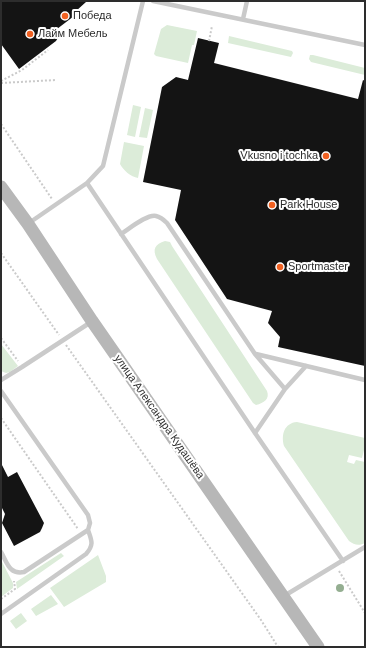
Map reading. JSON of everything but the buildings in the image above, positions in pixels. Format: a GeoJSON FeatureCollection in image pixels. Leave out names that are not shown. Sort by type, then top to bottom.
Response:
{"type":"FeatureCollection","features":[{"type":"Feature","properties":{"kind":"main road","name":"улица Александра Кудашёва"},"geometry":{"type":"LineString","coordinates":[[1,187],[28,224],[92,321],[318,647]]}},
{"type":"Feature","properties":{"kind":"lane"},"geometry":{"type":"LineString","coordinates":[[28,224],[87,182],[102,166],[143,1]]}},
{"type":"Feature","properties":{"kind":"lane"},"geometry":{"type":"LineString","coordinates":[[153,1],[365,45]]}},
{"type":"Feature","properties":{"kind":"lane"},"geometry":{"type":"LineString","coordinates":[[243,19],[246,1]]}},
{"type":"Feature","properties":{"kind":"lane"},"geometry":{"type":"LineString","coordinates":[[87,182],[255,433],[343,561]]}},
{"type":"Feature","properties":{"kind":"lane"},"geometry":{"type":"LineString","coordinates":[[121,234],[148,216],[155,215],[162,218],[167,223],[255,354],[285,389]]}},
{"type":"Feature","properties":{"kind":"lane"},"geometry":{"type":"LineString","coordinates":[[1,380],[92,321]]}},
{"type":"Feature","properties":{"kind":"lane"},"geometry":{"type":"LineString","coordinates":[[255,354],[365,380]]}},
{"type":"Feature","properties":{"kind":"lane"},"geometry":{"type":"LineString","coordinates":[[255,433],[285,389],[306,366]]}},
{"type":"Feature","properties":{"kind":"lane"},"geometry":{"type":"LineString","coordinates":[[1,391],[88,515],[90,523],[88,530],[92,542],[90,549],[86,554],[1,614]]}},
{"type":"Feature","properties":{"kind":"lane"},"geometry":{"type":"LineString","coordinates":[[1,552],[14,572],[24,572],[88,530]]}},
{"type":"Feature","properties":{"kind":"lane"},"geometry":{"type":"LineString","coordinates":[[284,596],[365,547]]}},
{"type":"Feature","properties":{"kind":"path"},"geometry":{"type":"LineString","coordinates":[[209,41],[212,26]]}},
{"type":"Feature","properties":{"kind":"path"},"geometry":{"type":"LineString","coordinates":[[1,82],[22,70],[48,50]]}},
{"type":"Feature","properties":{"kind":"path"},"geometry":{"type":"LineString","coordinates":[[1,82],[56,80]]}},
{"type":"Feature","properties":{"kind":"path"},"geometry":{"type":"LineString","coordinates":[[1,124],[51,197]]}},
{"type":"Feature","properties":{"kind":"path"},"geometry":{"type":"LineString","coordinates":[[1,253],[261,620],[278,647]]}},
{"type":"Feature","properties":{"kind":"path"},"geometry":{"type":"LineString","coordinates":[[1,338],[22,367]]}},
{"type":"Feature","properties":{"kind":"path"},"geometry":{"type":"LineString","coordinates":[[1,418],[82,534]]}},
{"type":"Feature","properties":{"kind":"path"},"geometry":{"type":"LineString","coordinates":[[335,565],[365,612]]}},
{"type":"Feature","properties":{"kind":"path"},"geometry":{"type":"LineString","coordinates":[[1,599],[15,589],[14,581]]}},
{"type":"Feature","properties":{"kind":"green space"},"geometry":{"type":"Polygon","coordinates":[[[167,25],[197,31],[188,63],[156,56],[154,54],[161,29],[167,25]]]}},
{"type":"Feature","properties":{"kind":"green space"},"geometry":{"type":"Polygon","coordinates":[[[229,36],[292,51],[293,53],[291,57],[228,43],[229,36]]]}},
{"type":"Feature","properties":{"kind":"green space"},"geometry":{"type":"Polygon","coordinates":[[[310,55],[365,68],[365,75],[311,62],[309,59],[310,55]]]}},
{"type":"Feature","properties":{"kind":"green space"},"geometry":{"type":"Polygon","coordinates":[[[133,105],[141,107],[135,137],[127,135],[133,105]]]}},
{"type":"Feature","properties":{"kind":"green space"},"geometry":{"type":"Polygon","coordinates":[[[145,108],[153,110],[147,138],[139,137],[145,108]]]}},
{"type":"Feature","properties":{"kind":"green space"},"geometry":{"type":"Polygon","coordinates":[[[124,142],[144,146],[138,178],[128,173],[120,164],[124,142]]]}},
{"type":"Feature","properties":{"kind":"green space"},"geometry":{"type":"Polygon","coordinates":[[[165,241],[170,242],[267,391],[268,396],[264,402],[256,405],[253,403],[157,259],[155,247],[165,241]]]}},
{"type":"Feature","properties":{"kind":"green space"},"geometry":{"type":"Polygon","coordinates":[[[1,344],[18,366],[6,373],[1,371],[1,344]]]}},
{"type":"Feature","properties":{"kind":"green space"},"geometry":{"type":"Polygon","coordinates":[[[297,422],[365,438],[362,458],[349,455],[347,462],[354,464],[356,460],[365,462],[365,543],[357,545],[349,541],[284,446],[284,430],[289,425],[297,422]]]}},
{"type":"Feature","properties":{"kind":"green space"},"geometry":{"type":"Polygon","coordinates":[[[61,553],[64,556],[17,589],[16,582],[61,553]]]}},
{"type":"Feature","properties":{"kind":"green space"},"geometry":{"type":"Polygon","coordinates":[[[98,555],[106,576],[106,582],[64,607],[50,588],[98,555]]]}},
{"type":"Feature","properties":{"kind":"green space"},"geometry":{"type":"Polygon","coordinates":[[[1,560],[13,583],[13,588],[1,597],[1,560]]]}},
{"type":"Feature","properties":{"kind":"green space"},"geometry":{"type":"Polygon","coordinates":[[[51,595],[58,604],[36,616],[31,609],[51,595]]]}},
{"type":"Feature","properties":{"kind":"green space"},"geometry":{"type":"Polygon","coordinates":[[[21,613],[27,621],[16,629],[10,621],[21,613]]]}},
{"type":"Feature","properties":{"kind":"place","name":"Победа"},"geometry":{"type":"Point","coordinates":[65,16]}},
{"type":"Feature","properties":{"kind":"place","name":"Лайм Мебель"},"geometry":{"type":"Point","coordinates":[30,34]}},
{"type":"Feature","properties":{"kind":"place","name":"Vkusno i tochka"},"geometry":{"type":"Point","coordinates":[326,156]}},
{"type":"Feature","properties":{"kind":"place","name":"Park House"},"geometry":{"type":"Point","coordinates":[272,205]}},
{"type":"Feature","properties":{"kind":"place","name":"Sportmaster"},"geometry":{"type":"Point","coordinates":[280,267]}}]}
